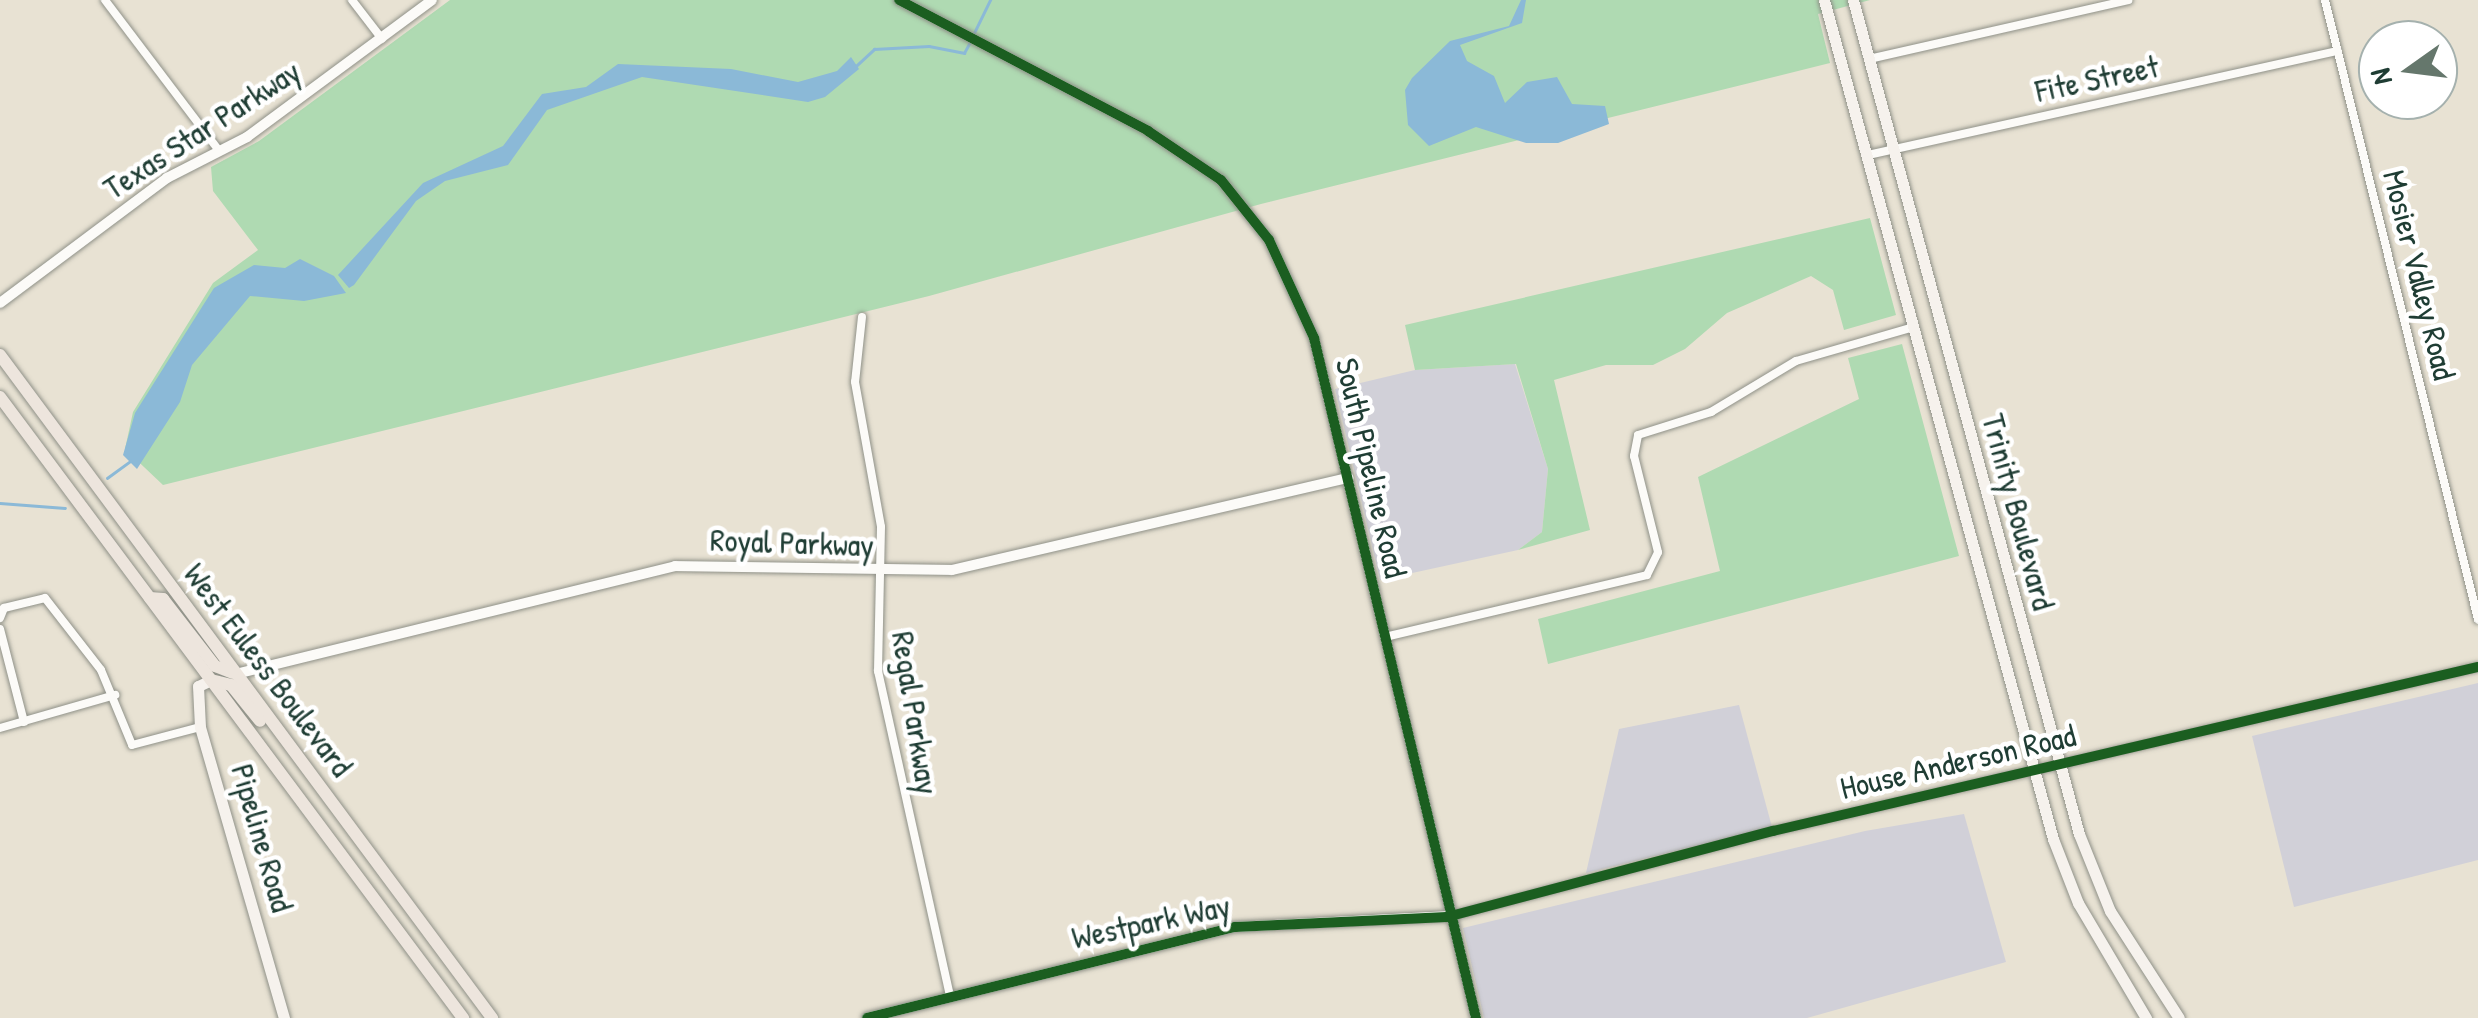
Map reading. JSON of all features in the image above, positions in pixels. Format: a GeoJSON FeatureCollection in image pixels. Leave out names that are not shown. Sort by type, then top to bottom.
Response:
{"type":"FeatureCollection","features":[{"type":"Feature","properties":{"kind":"main road","name":"Trinity Boulevard"},"geometry":{"type":"LineString","coordinates":[[1824,0],[2033,770],[2078,903],[2146,1018]]}},
{"type":"Feature","properties":{"kind":"main road","name":"Trinity Boulevard"},"geometry":{"type":"LineString","coordinates":[[1853,0],[2059,764],[2110,911],[2178,1018]]}},
{"type":"Feature","properties":{"kind":"main road","name":"West Euless Boulevard"},"geometry":{"type":"LineString","coordinates":[[0,355],[492,1018]]}},
{"type":"Feature","properties":{"kind":"main road","name":"West Euless Boulevard"},"geometry":{"type":"LineString","coordinates":[[0,397],[464,1018]]}},
{"type":"Feature","properties":{"kind":"main road"},"geometry":{"type":"LineString","coordinates":[[150,598],[163,599],[215,666],[236,674]]}},
{"type":"Feature","properties":{"kind":"main road"},"geometry":{"type":"LineString","coordinates":[[210,680],[231,685],[301,774],[316,781]]}},
{"type":"Feature","properties":{"kind":"main road","name":"Pipeline Road"},"geometry":{"type":"LineString","coordinates":[[210,680],[198,686],[200,726],[284,1018]]}},
{"type":"Feature","properties":{"kind":"main road"},"geometry":{"type":"LineString","coordinates":[[382,909],[404,901]]}},
{"type":"Feature","properties":{"kind":"street"},"geometry":{"type":"LineString","coordinates":[[105,0],[219,151]]}},
{"type":"Feature","properties":{"kind":"street"},"geometry":{"type":"LineString","coordinates":[[352,0],[382,39]]}},
{"type":"Feature","properties":{"kind":"street","name":"Texas Star Parkway"},"geometry":{"type":"LineString","coordinates":[[0,303],[167,178],[219,151],[432,0]]}},
{"type":"Feature","properties":{"kind":"street","name":"South Pipeline Road"},"geometry":{"type":"LineString","coordinates":[[900,0],[1050,78],[1221,180],[1253,213],[1314,338],[1476,1018]]}},
{"type":"Feature","properties":{"kind":"street"},"geometry":{"type":"LineString","coordinates":[[1868,59],[2128,0]]}},
{"type":"Feature","properties":{"kind":"street","name":"Mosier Valley Road"},"geometry":{"type":"LineString","coordinates":[[2325,0],[2478,620]]}},
{"type":"Feature","properties":{"kind":"street","name":"Fite Street"},"geometry":{"type":"LineString","coordinates":[[1868,155],[2338,51]]}},
{"type":"Feature","properties":{"kind":"street","name":"Regal Parkway"},"geometry":{"type":"LineString","coordinates":[[862,317],[855,382],[881,527],[878,672],[950,996]]}},
{"type":"Feature","properties":{"kind":"street"},"geometry":{"type":"LineString","coordinates":[[1385,637],[1647,575],[1658,552],[1634,456],[1638,435],[1711,412],[1796,361],[1914,327]]}},
{"type":"Feature","properties":{"kind":"street","name":"Royal Parkway"},"geometry":{"type":"LineString","coordinates":[[236,674],[675,566],[773,563],[880,572],[1007,561],[1348,478]]}},
{"type":"Feature","properties":{"kind":"street"},"geometry":{"type":"LineString","coordinates":[[0,618],[4,608],[45,598],[115,695],[132,745],[200,726]]}},
{"type":"Feature","properties":{"kind":"street"},"geometry":{"type":"LineString","coordinates":[[0,629],[24,722]]}},
{"type":"Feature","properties":{"kind":"street","name":"House Anderson Road"},"geometry":{"type":"LineString","coordinates":[[1451,916],[2033,770],[2478,667]]}},
{"type":"Feature","properties":{"kind":"street"},"geometry":{"type":"LineString","coordinates":[[0,728],[115,695]]}},
{"type":"Feature","properties":{"kind":"street","name":"Westpark Way"},"geometry":{"type":"LineString","coordinates":[[867,1018],[1236,927],[1451,916]]}},
{"type":"Feature","properties":{"kind":"shaded area"},"geometry":{"type":"Polygon","coordinates":[[[1515,364],[1548,469],[1542,532],[1518,550],[1380,580],[1335,389],[1415,370],[1515,364]]]}},
{"type":"Feature","properties":{"kind":"shaded area"},"geometry":{"type":"Polygon","coordinates":[[[2478,683],[2478,860],[2294,907],[2252,736],[2478,683]]]}},
{"type":"Feature","properties":{"kind":"shaded area"},"geometry":{"type":"Polygon","coordinates":[[[1739,705],[1772,827],[1586,873],[1619,729],[1739,705]]]}},
{"type":"Feature","properties":{"kind":"shaded area"},"geometry":{"type":"Polygon","coordinates":[[[1964,814],[2006,962],[1807,1018],[1484,1018],[1463,928],[1865,831],[1964,814]]]}},
{"type":"Feature","properties":{"kind":"green space"},"geometry":{"type":"Polygon","coordinates":[[[450,0],[1870,0],[1818,14],[1830,63],[1261,204],[929,296],[163,485],[125,449],[133,412],[213,283],[258,250],[213,191],[211,167],[259,141],[450,0]]]}},
{"type":"Feature","properties":{"kind":"green space"},"geometry":{"type":"Polygon","coordinates":[[[1870,218],[1896,315],[1844,330],[1833,290],[1811,276],[1727,313],[1685,349],[1653,365],[1606,365],[1554,380],[1590,530],[1518,550],[1542,532],[1548,469],[1516,364],[1415,370],[1405,325],[1870,218]]]}},
{"type":"Feature","properties":{"kind":"green space"},"geometry":{"type":"Polygon","coordinates":[[[1902,344],[1959,556],[1548,664],[1538,619],[1720,571],[1698,477],[1859,399],[1848,358],[1902,344]]]}},
{"type":"Feature","properties":{"kind":"water"},"geometry":{"type":"Polygon","coordinates":[[[1521,0],[1526,0],[1522,23],[1460,45],[1467,61],[1494,76],[1505,103],[1527,82],[1557,77],[1572,104],[1605,106],[1609,124],[1558,143],[1526,143],[1476,127],[1429,146],[1408,125],[1405,90],[1412,78],[1450,41],[1509,26],[1521,0]]]}},
{"type":"Feature","properties":{"kind":"water"},"geometry":{"type":"Polygon","coordinates":[[[851,57],[859,69],[825,97],[808,102],[642,77],[547,110],[508,165],[445,181],[416,201],[354,285],[349,288],[338,275],[423,183],[503,146],[542,94],[586,87],[618,64],[731,69],[798,82],[837,71],[851,57]]]}},
{"type":"Feature","properties":{"kind":"water"},"geometry":{"type":"Polygon","coordinates":[[[300,259],[334,276],[346,293],[304,301],[250,296],[192,365],[180,402],[137,469],[123,455],[135,413],[214,288],[254,265],[285,268],[300,259]]]}},
{"type":"Feature","properties":{"kind":"waterway"},"geometry":{"type":"LineString","coordinates":[[973,35],[990,0]]}},
{"type":"Feature","properties":{"kind":"waterway"},"geometry":{"type":"LineString","coordinates":[[856,66],[874,49],[929,46],[964,53],[970,42]]}},
{"type":"Feature","properties":{"kind":"waterway"},"geometry":{"type":"LineString","coordinates":[[107,478],[130,461]]}},
{"type":"Feature","properties":{"kind":"waterway"},"geometry":{"type":"LineString","coordinates":[[0,503],[65,508]]}},
{"type":"Feature","properties":{"kind":"cycle path"},"geometry":{"type":"LineString","coordinates":[[899,0],[1148,131],[1221,180],[1269,240],[1314,338],[1476,1018]]}},
{"type":"Feature","properties":{"kind":"cycle path"},"geometry":{"type":"LineString","coordinates":[[867,1018],[1235,927],[1447,917],[1773,831],[2478,667]]}}]}
